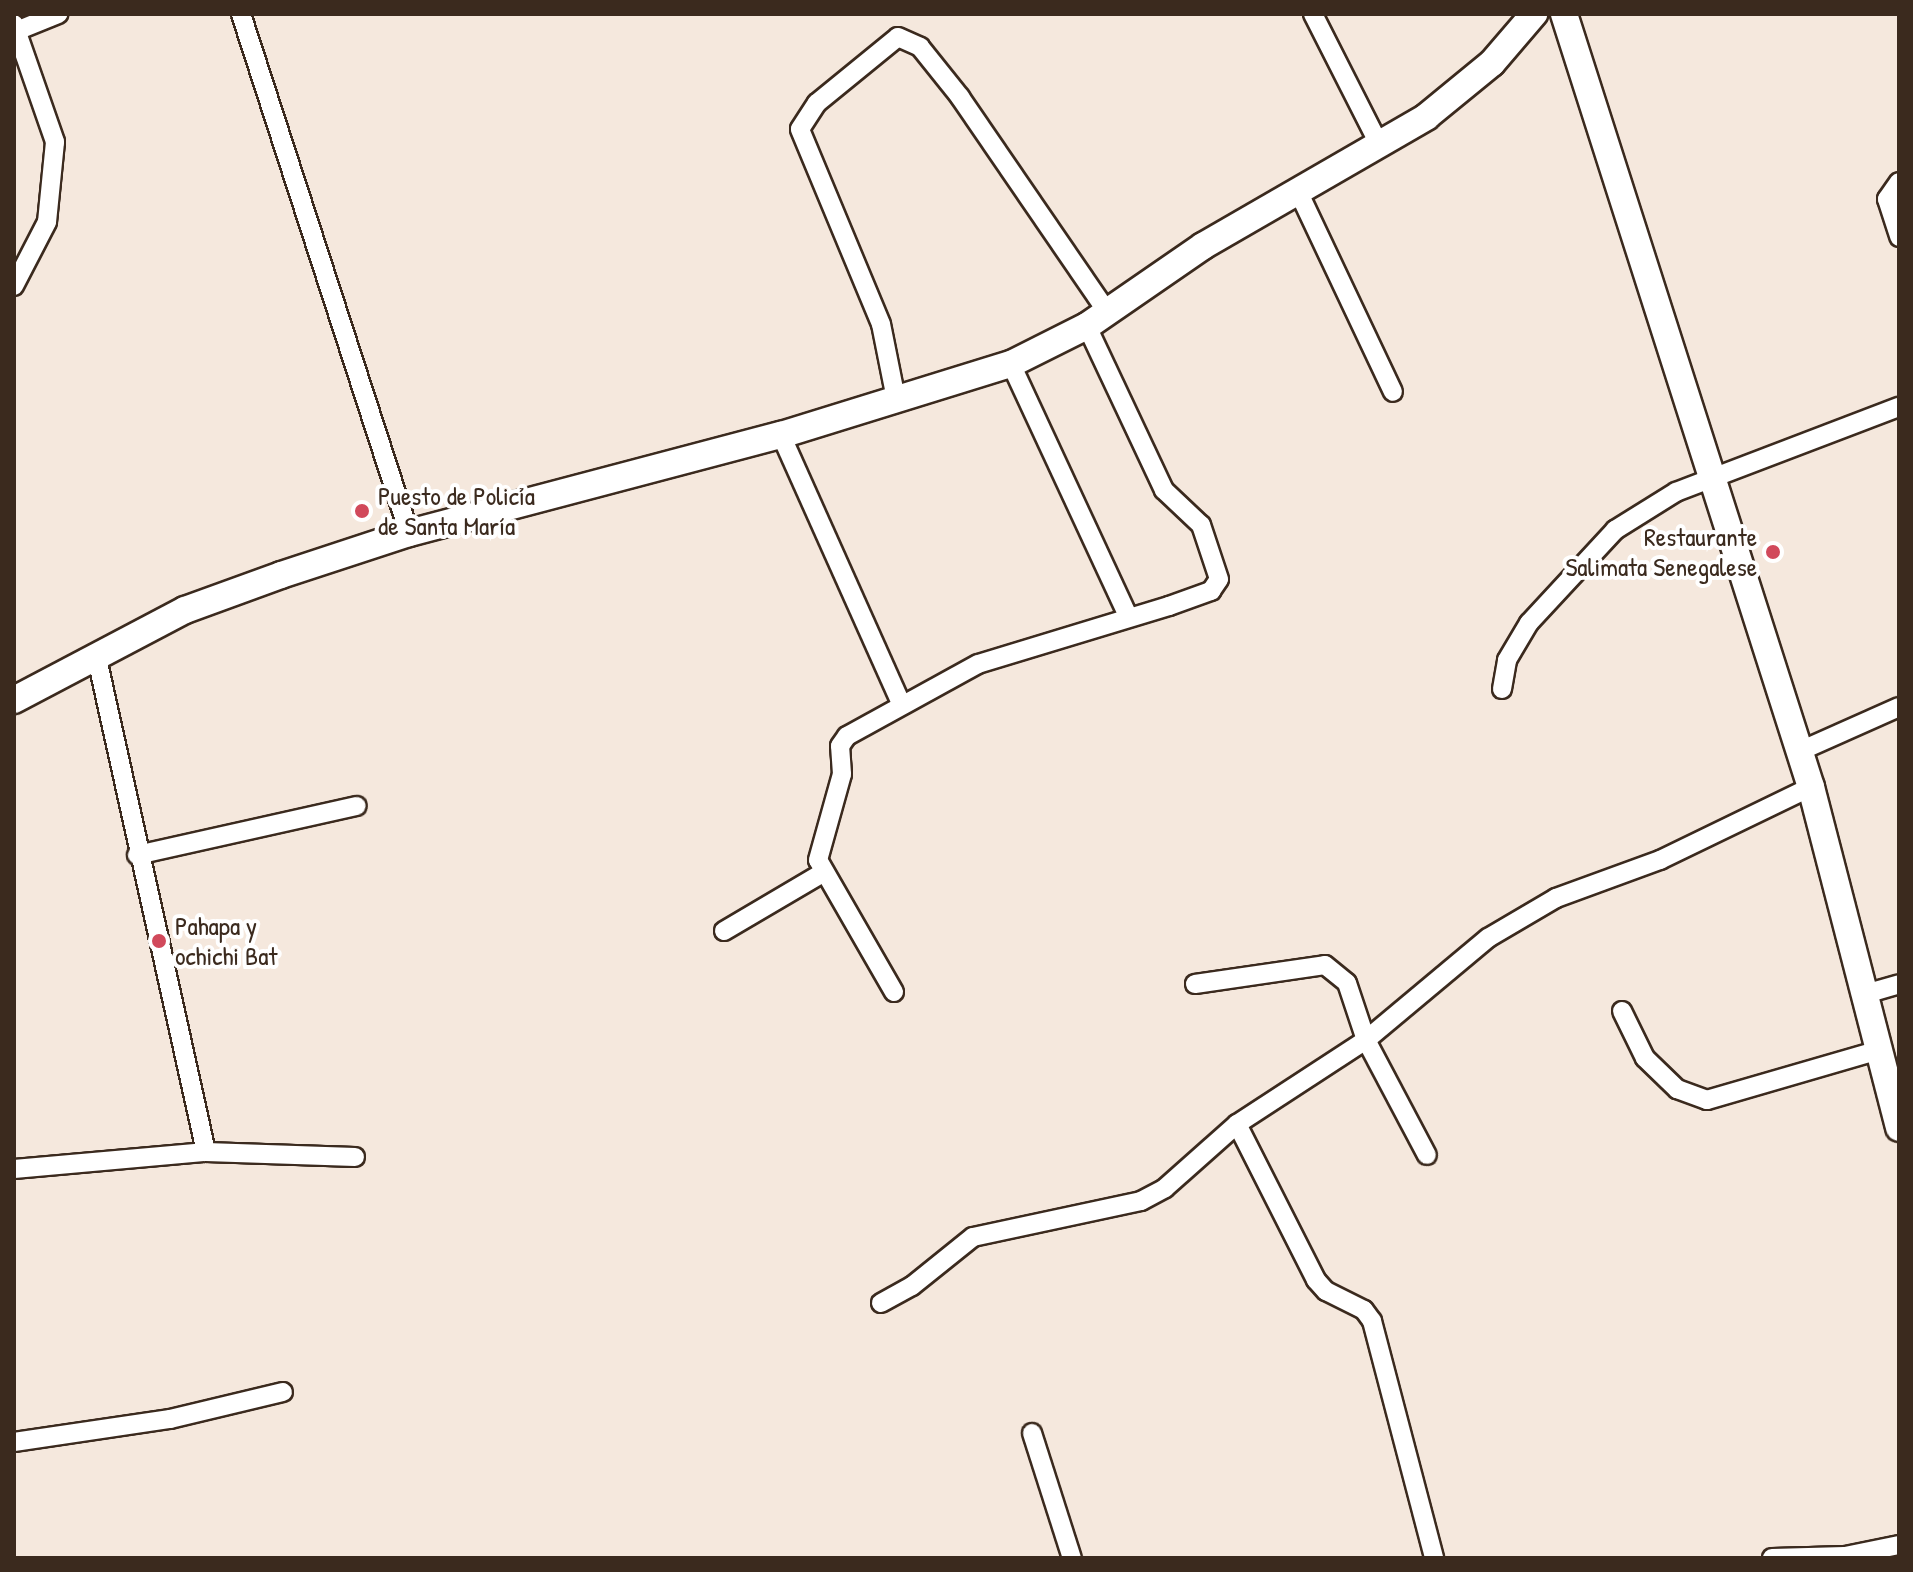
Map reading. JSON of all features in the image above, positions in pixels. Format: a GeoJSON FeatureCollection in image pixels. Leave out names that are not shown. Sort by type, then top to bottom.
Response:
{"type":"FeatureCollection","features":[{"type":"Feature","properties":{"kind":"street"},"geometry":{"type":"LineString","coordinates":[[14,286],[47,222],[55,142],[15,29],[58,14]]}},
{"type":"Feature","properties":{"kind":"street"},"geometry":{"type":"LineString","coordinates":[[241,14],[409,533]]}},
{"type":"Feature","properties":{"kind":"street"},"geometry":{"type":"LineString","coordinates":[[1313,14],[1380,146]]}},
{"type":"Feature","properties":{"kind":"street"},"geometry":{"type":"LineString","coordinates":[[14,700],[96,654],[185,610],[409,533],[781,435],[1011,364],[1097,319],[1203,246],[1380,146],[1461,92],[1534,14]]}},
{"type":"Feature","properties":{"kind":"street"},"geometry":{"type":"LineString","coordinates":[[1564,14],[1656,313],[1714,478],[1811,787],[1899,1128]]}},
{"type":"Feature","properties":{"kind":"street"},"geometry":{"type":"LineString","coordinates":[[894,992],[818,860],[840,785],[840,746],[847,736],[978,664],[1211,591],[1219,579],[1201,525],[1164,490],[1097,319],[960,97],[920,47],[898,37],[817,103],[800,129],[881,324],[896,399]]}},
{"type":"Feature","properties":{"kind":"street"},"geometry":{"type":"LineString","coordinates":[[1899,182],[1887,199],[1899,237]]}},
{"type":"Feature","properties":{"kind":"street"},"geometry":{"type":"LineString","coordinates":[[1298,191],[1393,392]]}},
{"type":"Feature","properties":{"kind":"street"},"geometry":{"type":"LineString","coordinates":[[1011,364],[1128,616]]}},
{"type":"Feature","properties":{"kind":"street"},"geometry":{"type":"LineString","coordinates":[[1502,689],[1507,660],[1529,623],[1615,530],[1676,492],[1899,407]]}},
{"type":"Feature","properties":{"kind":"street"},"geometry":{"type":"LineString","coordinates":[[781,435],[902,705]]}},
{"type":"Feature","properties":{"kind":"street"},"geometry":{"type":"LineString","coordinates":[[96,654],[137,855],[206,1152]]}},
{"type":"Feature","properties":{"kind":"street"},"geometry":{"type":"LineString","coordinates":[[1800,751],[1899,707]]}},
{"type":"Feature","properties":{"kind":"street"},"geometry":{"type":"LineString","coordinates":[[881,1303],[912,1286],[973,1237],[1141,1201],[1165,1188],[1237,1124],[1366,1040],[1488,938],[1556,898],[1660,860],[1811,787]]}},
{"type":"Feature","properties":{"kind":"street"},"geometry":{"type":"LineString","coordinates":[[137,855],[357,806]]}},
{"type":"Feature","properties":{"kind":"street"},"geometry":{"type":"LineString","coordinates":[[724,931],[824,872]]}},
{"type":"Feature","properties":{"kind":"street"},"geometry":{"type":"LineString","coordinates":[[1195,984],[1325,965],[1347,983],[1366,1040],[1427,1155]]}},
{"type":"Feature","properties":{"kind":"street"},"geometry":{"type":"LineString","coordinates":[[1865,994],[1899,984]]}},
{"type":"Feature","properties":{"kind":"street"},"geometry":{"type":"LineString","coordinates":[[1622,1011],[1645,1058],[1677,1089],[1707,1100],[1879,1050]]}},
{"type":"Feature","properties":{"kind":"street"},"geometry":{"type":"LineString","coordinates":[[1237,1124],[1316,1280],[1326,1291],[1364,1310],[1372,1321],[1434,1558]]}},
{"type":"Feature","properties":{"kind":"street"},"geometry":{"type":"LineString","coordinates":[[14,1169],[206,1152],[355,1157]]}},
{"type":"Feature","properties":{"kind":"street"},"geometry":{"type":"LineString","coordinates":[[14,1442],[170,1419],[283,1392]]}},
{"type":"Feature","properties":{"kind":"street"},"geometry":{"type":"LineString","coordinates":[[1032,1433],[1072,1558]]}},
{"type":"Feature","properties":{"kind":"street"},"geometry":{"type":"LineString","coordinates":[[1772,1558],[1845,1556],[1899,1545]]}},
{"type":"Feature","properties":{"kind":"place","name":"Puesto de Policía de Santa María"},"geometry":{"type":"Point","coordinates":[362,511]}},
{"type":"Feature","properties":{"kind":"place","name":"Restaurante Salimata Senegalese"},"geometry":{"type":"Point","coordinates":[1773,552]}},
{"type":"Feature","properties":{"kind":"place","name":"Pahapa y ochichi Bat"},"geometry":{"type":"Point","coordinates":[159,941]}}]}
